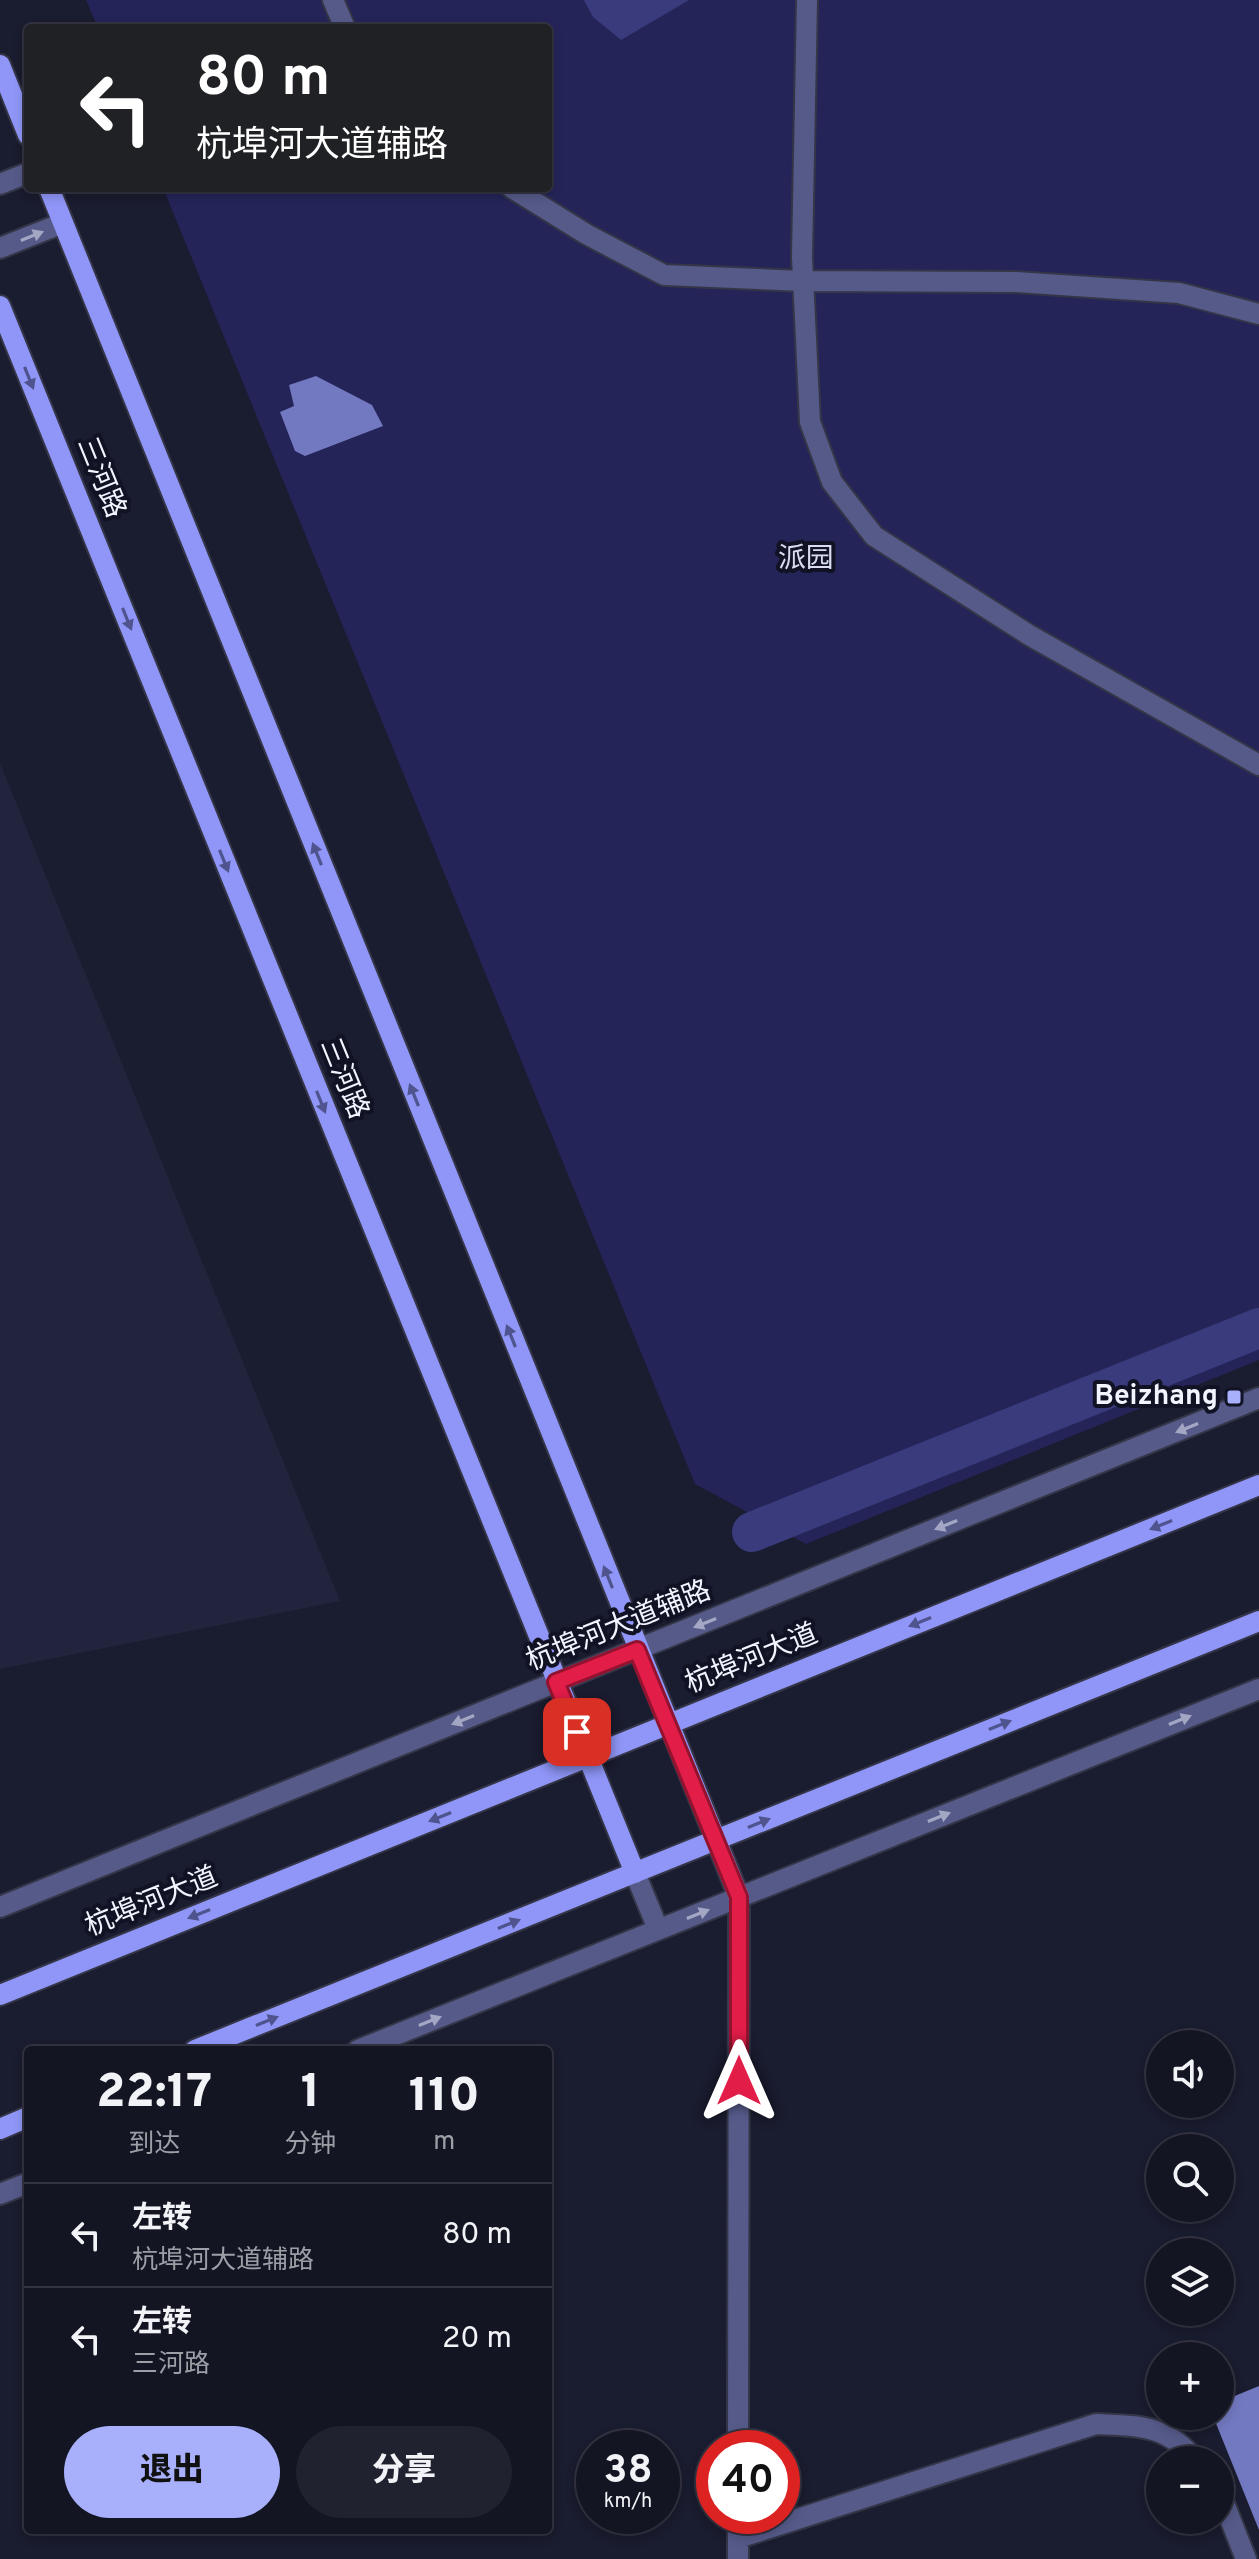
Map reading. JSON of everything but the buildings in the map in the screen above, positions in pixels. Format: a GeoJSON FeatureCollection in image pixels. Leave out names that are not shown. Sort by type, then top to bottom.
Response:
{"type":"FeatureCollection","features":[{"type":"Feature","properties":{"kind":"main road"},"geometry":{"type":"LineString","coordinates":[[0,65],[24,125]]}},
{"type":"Feature","properties":{"kind":"main road"},"geometry":{"type":"LineString","coordinates":[[51,192],[739,1897]]}},
{"type":"Feature","properties":{"kind":"main road","name":"三河路"},"geometry":{"type":"LineString","coordinates":[[0,306],[635,1873]]}},
{"type":"Feature","properties":{"kind":"main road","name":"杭埠河大道"},"geometry":{"type":"LineString","coordinates":[[0,1995],[1259,1485]]}},
{"type":"Feature","properties":{"kind":"main road"},"geometry":{"type":"LineString","coordinates":[[205,2046],[1259,1621]]}},
{"type":"Feature","properties":{"kind":"main road"},"geometry":{"type":"LineString","coordinates":[[0,2129],[24,2119]]}},
{"type":"Feature","properties":{"kind":"street"},"geometry":{"type":"LineString","coordinates":[[333,0],[343,24]]}},
{"type":"Feature","properties":{"kind":"street"},"geometry":{"type":"LineString","coordinates":[[807,0],[803,281],[810,422],[832,482],[874,536],[1029,635],[1259,765]]}},
{"type":"Feature","properties":{"kind":"street"},"geometry":{"type":"LineString","coordinates":[[0,184],[24,175]]}},
{"type":"Feature","properties":{"kind":"street"},"geometry":{"type":"LineString","coordinates":[[518,192],[586,234],[664,275],[803,281],[1016,282],[1179,293],[1259,314]]}},
{"type":"Feature","properties":{"kind":"street"},"geometry":{"type":"LineString","coordinates":[[0,248],[63,223]]}},
{"type":"Feature","properties":{"kind":"street","name":"杭埠河大道辅路"},"geometry":{"type":"LineString","coordinates":[[0,1907],[1259,1398]]}},
{"type":"Feature","properties":{"kind":"street"},"geometry":{"type":"LineString","coordinates":[[368,2046],[1259,1689]]}},
{"type":"Feature","properties":{"kind":"street"},"geometry":{"type":"LineString","coordinates":[[635,1873],[658,1929]]}},
{"type":"Feature","properties":{"kind":"street"},"geometry":{"type":"LineString","coordinates":[[738,2430],[739,1897]]}},
{"type":"Feature","properties":{"kind":"street"},"geometry":{"type":"LineString","coordinates":[[0,2194],[24,2185]]}},
{"type":"Feature","properties":{"kind":"street"},"geometry":{"type":"LineString","coordinates":[[738,2538],[1096,2424],[1148,2426],[1183,2446]]}},
{"type":"Feature","properties":{"kind":"street"},"geometry":{"type":"LineString","coordinates":[[1234,2529],[1246,2559]]}},
{"type":"Feature","properties":{"kind":"street"},"geometry":{"type":"LineString","coordinates":[[738,2534],[738,2559]]}},
{"type":"Feature","properties":{"kind":"shaded area"},"geometry":{"type":"Polygon","coordinates":[[[584,0],[689,0],[621,40],[593,17],[584,0]]]}},
{"type":"Feature","properties":{"kind":"shaded area"},"geometry":{"type":"Polygon","coordinates":[[[0,763],[340,1601],[0,1669],[0,763]]]}},
{"type":"Feature","properties":{"kind":"green space","name":"派园"},"geometry":{"type":"Polygon","coordinates":[[[86,0],[1259,0],[1259,1360],[806,1544],[695,1484],[165,192],[552,192],[552,24],[96,24],[86,0]]]}},
{"type":"Feature","properties":{"kind":"waterway"},"geometry":{"type":"LineString","coordinates":[[752,1532],[1259,1328]]}},
{"type":"Feature","properties":{"kind":"place","name":"Beizhang"},"geometry":{"type":"Point","coordinates":[1234,1397]}},
{"type":"Feature","properties":{"kind":"route"},"geometry":{"type":"LineString","coordinates":[[577,1732],[556,1682],[637,1650],[739,1897],[739,2081]]}}]}
